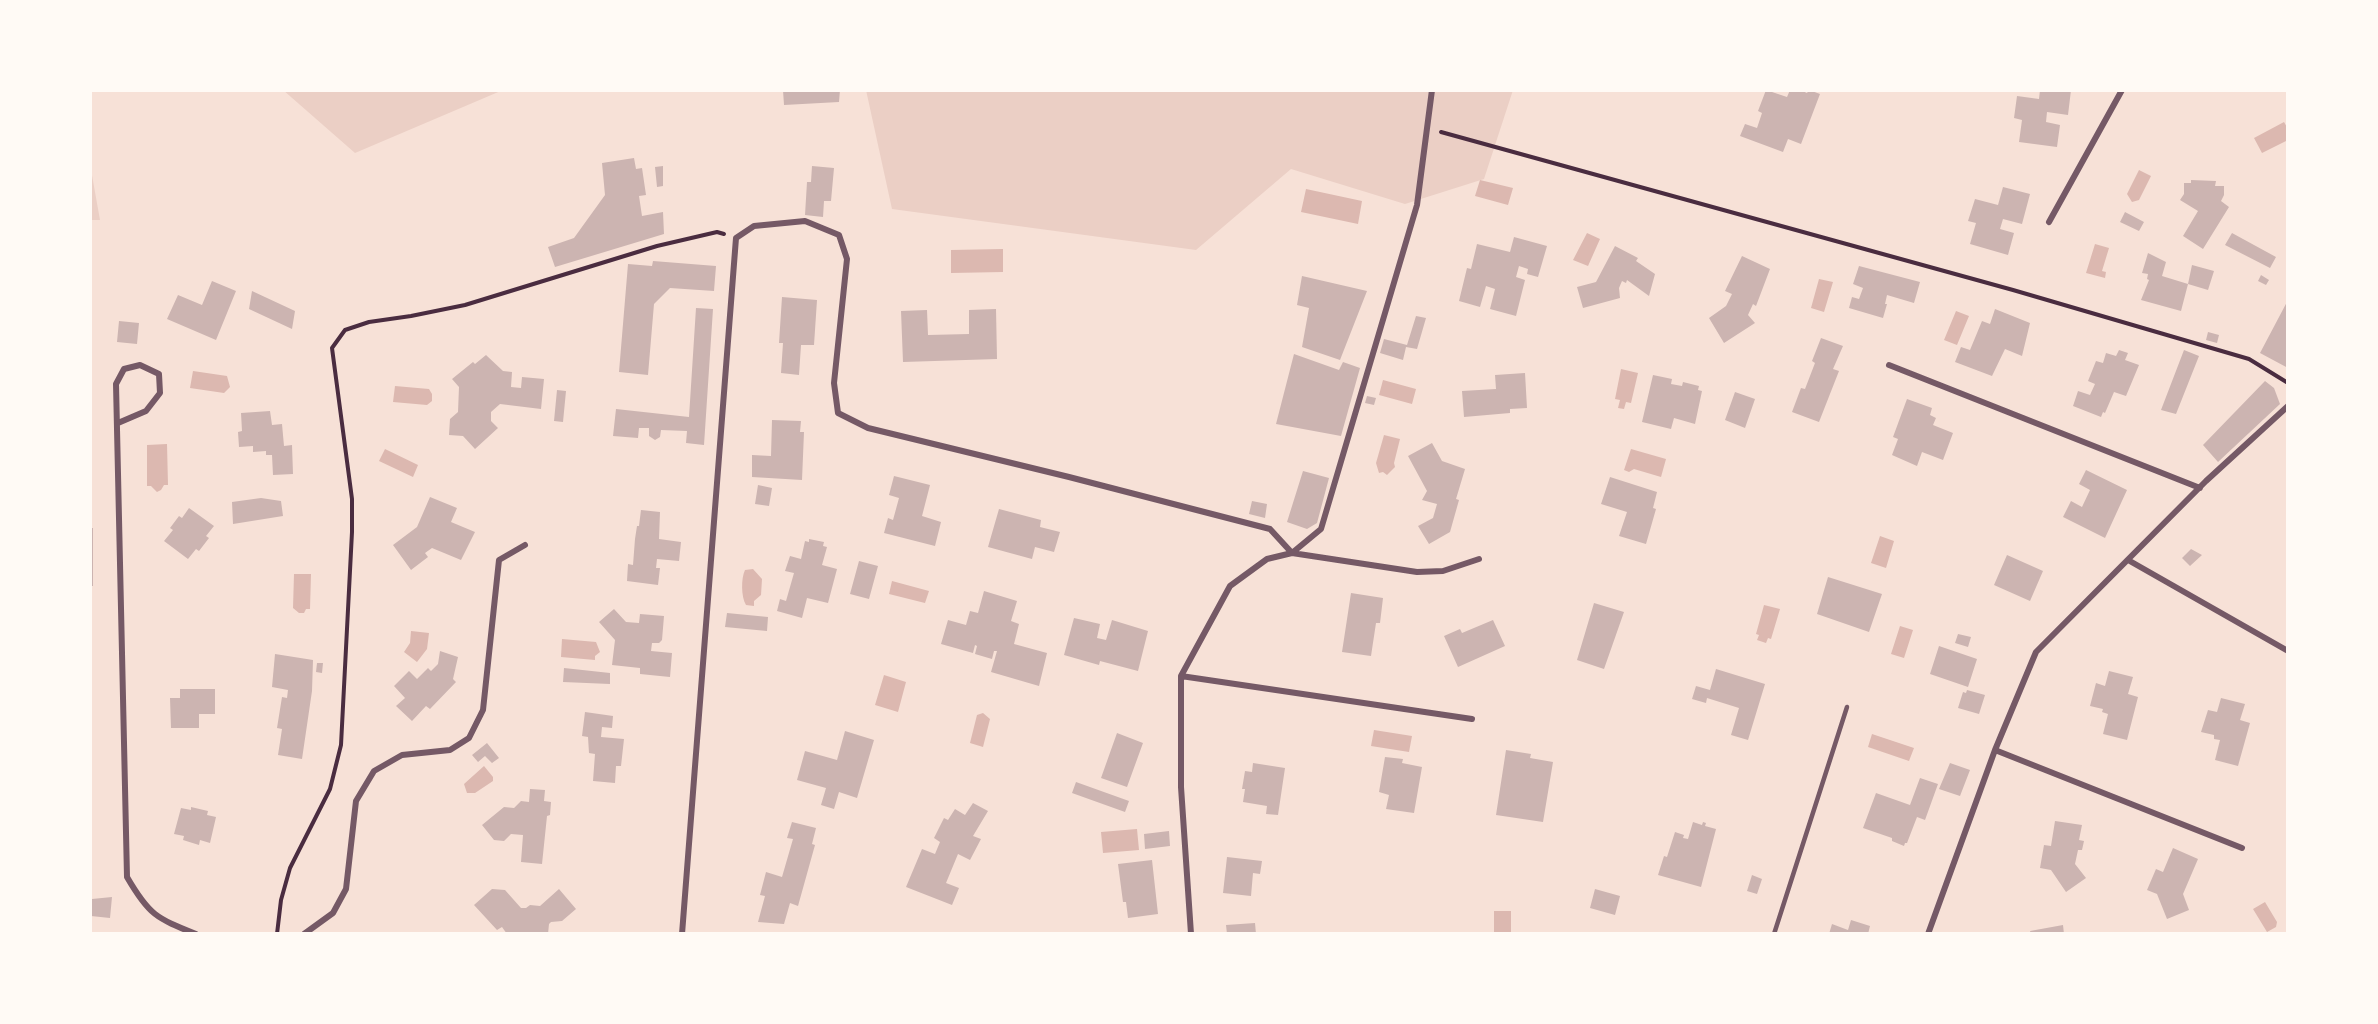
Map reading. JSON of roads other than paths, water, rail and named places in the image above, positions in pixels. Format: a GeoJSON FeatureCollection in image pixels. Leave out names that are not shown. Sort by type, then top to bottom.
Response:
{"type":"FeatureCollection","features":[{"type":"Feature","properties":{"kind":"street"},"geometry":{"type":"LineString","coordinates":[[1292,553],[1321,529],[1417,204],[1425,128],[1432,90]]}},
{"type":"Feature","properties":{"kind":"street"},"geometry":{"type":"LineString","coordinates":[[2049,222],[2122,90]]}},
{"type":"Feature","properties":{"kind":"street"},"geometry":{"type":"LineString","coordinates":[[682,934],[736,238],[754,226],[805,221],[839,235],[847,259],[834,383],[838,413],[868,428],[1270,529],[1292,553]]}},
{"type":"Feature","properties":{"kind":"street"},"geometry":{"type":"LineString","coordinates":[[118,423],[146,411],[160,393],[159,374],[140,365],[124,369],[116,384],[127,877],[143,905],[164,922],[196,934]]}},
{"type":"Feature","properties":{"kind":"street"},"geometry":{"type":"LineString","coordinates":[[1889,365],[2200,488]]}},
{"type":"Feature","properties":{"kind":"street"},"geometry":{"type":"LineString","coordinates":[[1928,934],[1995,750],[2036,652],[2200,488],[2288,406]]}},
{"type":"Feature","properties":{"kind":"street"},"geometry":{"type":"LineString","coordinates":[[304,934],[333,913],[346,889],[356,801],[374,771],[402,755],[450,750],[469,738],[483,710],[499,560],[525,545]]}},
{"type":"Feature","properties":{"kind":"street"},"geometry":{"type":"LineString","coordinates":[[1191,934],[1181,787],[1181,676],[1230,586],[1267,559],[1292,553],[1417,572],[1443,571],[1479,559]]}},
{"type":"Feature","properties":{"kind":"street"},"geometry":{"type":"LineString","coordinates":[[2128,560],[2288,651]]}},
{"type":"Feature","properties":{"kind":"street"},"geometry":{"type":"LineString","coordinates":[[1181,676],[1472,719]]}},
{"type":"Feature","properties":{"kind":"street"},"geometry":{"type":"LineString","coordinates":[[1995,750],[2241,848]]}},
{"type":"Feature","properties":{"kind":"lane"},"geometry":{"type":"LineString","coordinates":[[1774,934],[1847,707]]}}]}
